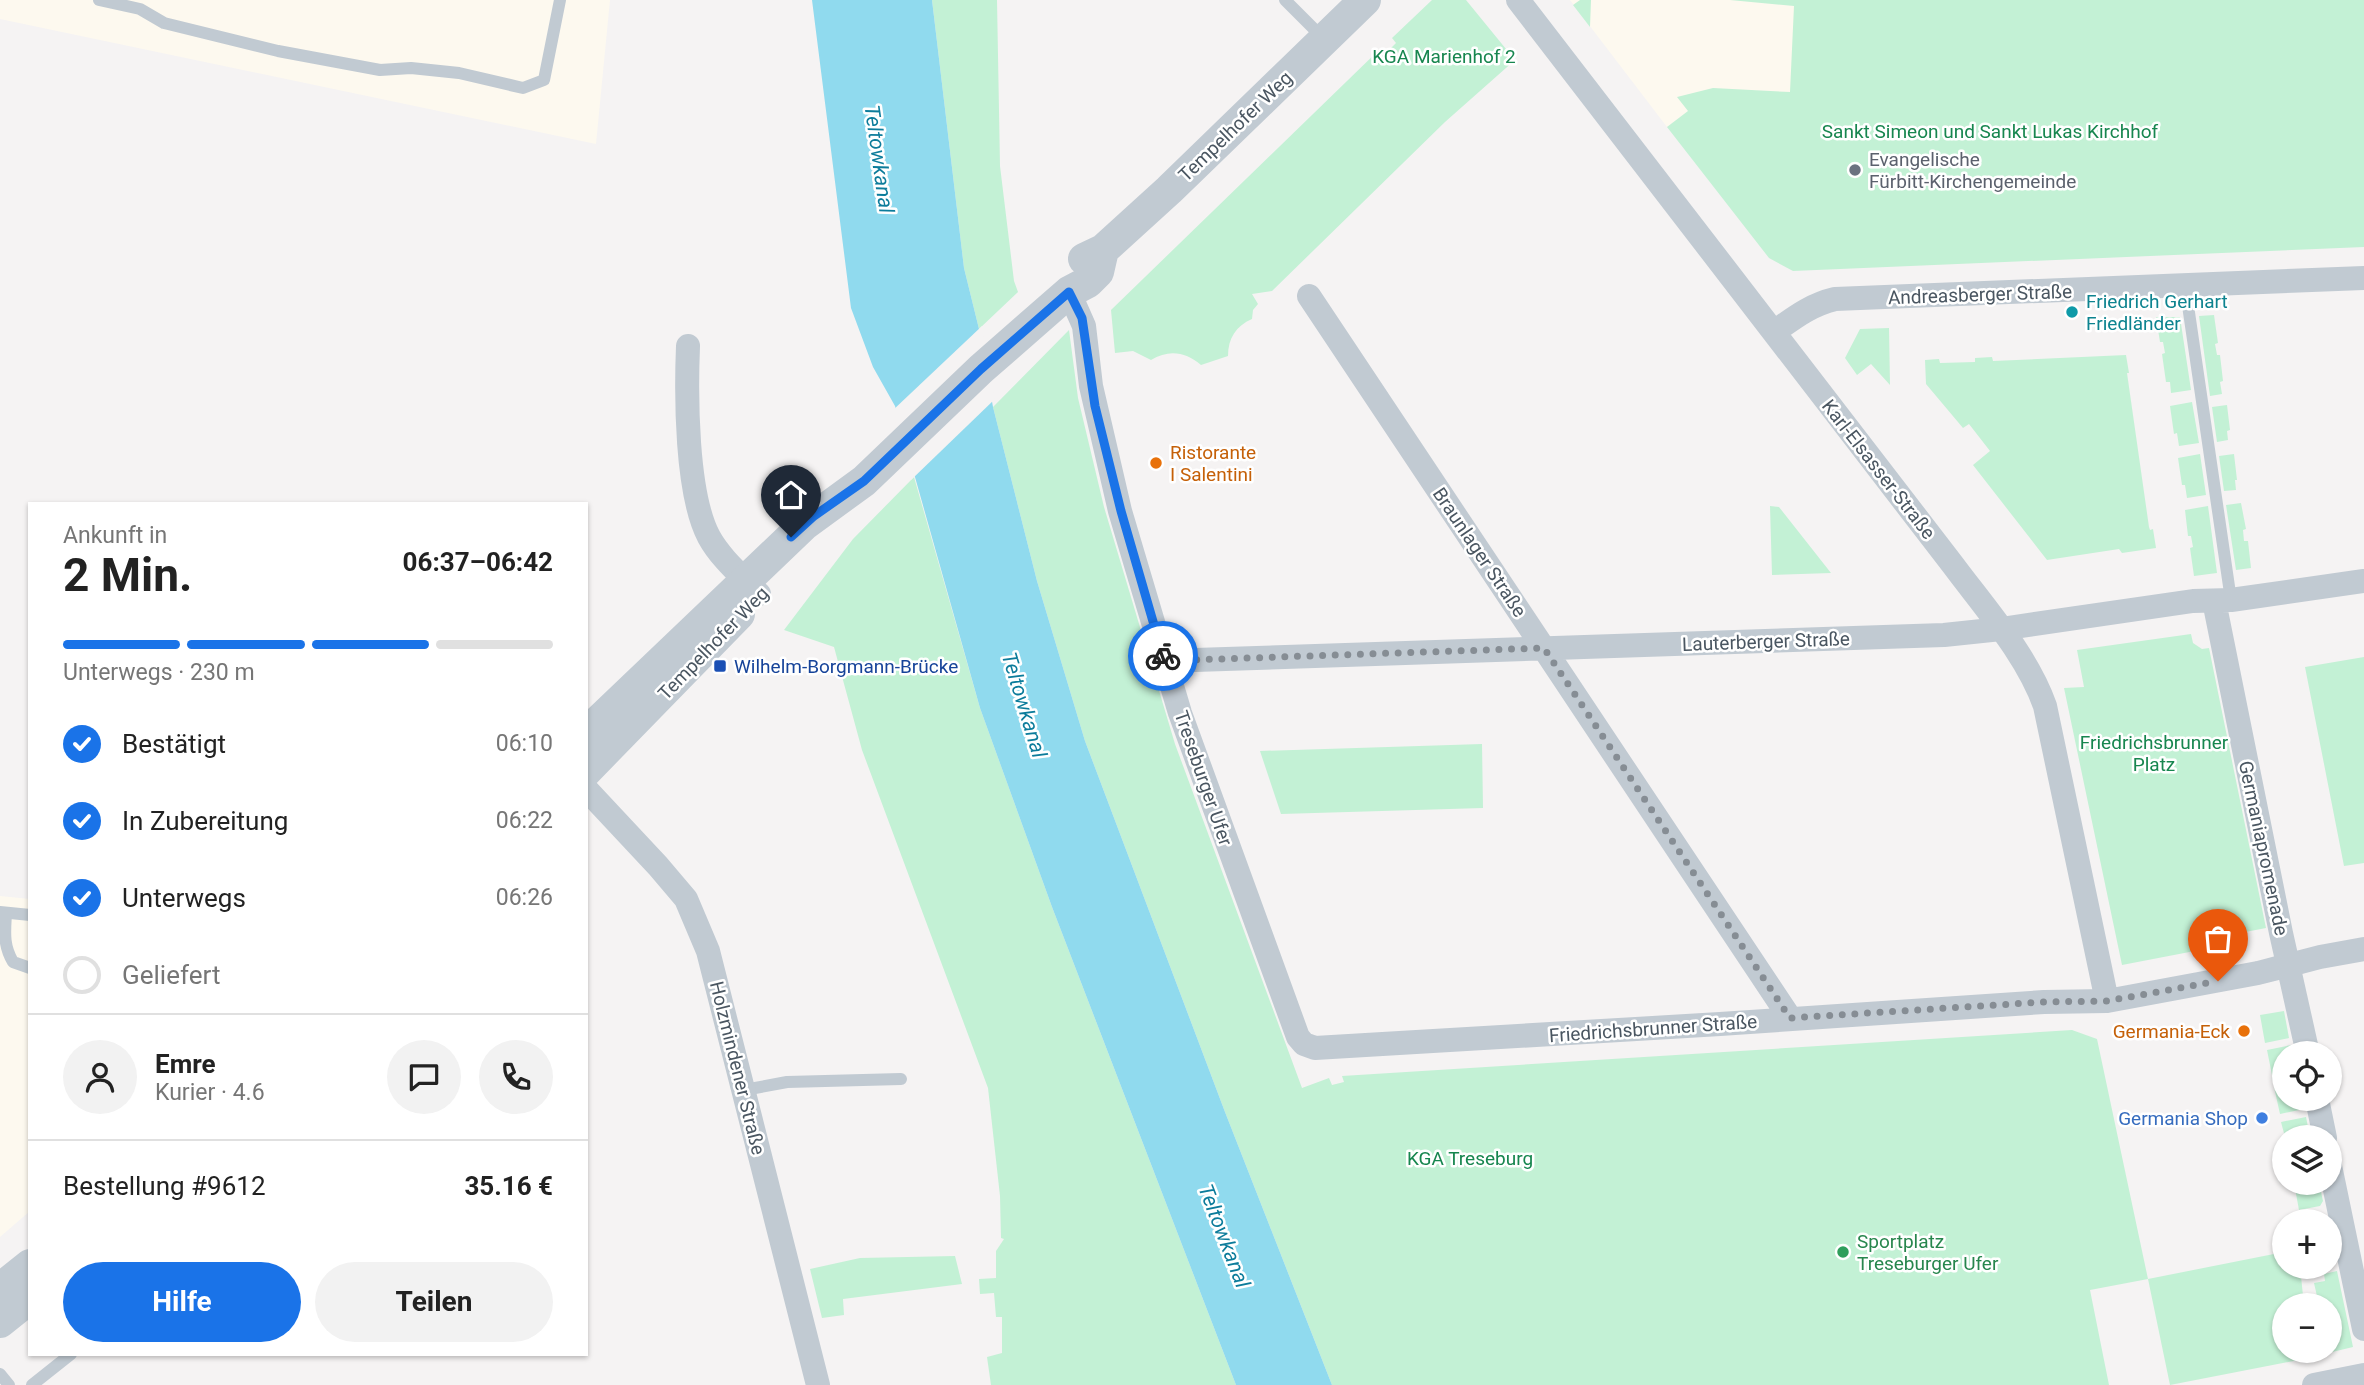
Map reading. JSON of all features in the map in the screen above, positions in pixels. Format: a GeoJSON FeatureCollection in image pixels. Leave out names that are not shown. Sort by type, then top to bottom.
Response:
{"type":"FeatureCollection","features":[{"type":"Feature","properties":{"kind":"street","name":"Tempelhofer Weg"},"geometry":{"type":"LineString","coordinates":[[588,769],[814,516],[864,481],[981,369],[1069,292],[1075,268],[1085,258],[1103,250],[1169,190],[1365,0]]}},
{"type":"Feature","properties":{"kind":"street","name":"Karl-Elsasser-Straße"},"geometry":{"type":"LineString","coordinates":[[1518,0],[2001,629],[2034,681],[2045,706],[2107,1001]]}},
{"type":"Feature","properties":{"kind":"street","name":"Andreasberger Straße"},"geometry":{"type":"LineString","coordinates":[[1774,332],[1805,309],[1835,299],[2364,278]]}},
{"type":"Feature","properties":{"kind":"street","name":"Treseburger Ufer"},"geometry":{"type":"LineString","coordinates":[[1069,292],[1082,318],[1098,419],[1164,661],[1195,756],[1298,1037],[1304,1044],[1314,1048]]}},
{"type":"Feature","properties":{"kind":"street","name":"Braunlager Straße"},"geometry":{"type":"LineString","coordinates":[[1309,296],[1790,1018]]}},
{"type":"Feature","properties":{"kind":"street"},"geometry":{"type":"LineString","coordinates":[[688,346],[689,438],[702,519],[717,550],[752,587]]}},
{"type":"Feature","properties":{"kind":"street","name":"Lauterberger Straße"},"geometry":{"type":"LineString","coordinates":[[1164,661],[1944,635],[2364,581]]}},
{"type":"Feature","properties":{"kind":"street","name":"Tempelhofer Weg"},"geometry":{"type":"LineString","coordinates":[[588,731],[752,587]]}},
{"type":"Feature","properties":{"kind":"street","name":"Germaniapromenade"},"geometry":{"type":"LineString","coordinates":[[2222,600],[2305,1041]]}},
{"type":"Feature","properties":{"kind":"street","name":"Holzmindener Straße"},"geometry":{"type":"LineString","coordinates":[[588,791],[659,866],[685,899],[708,951],[818,1385]]}},
{"type":"Feature","properties":{"kind":"street","name":"Friedrichsbrunner Straße"},"geometry":{"type":"LineString","coordinates":[[1314,1048],[2044,1002],[2107,1001],[2258,973],[2364,949]]}},
{"type":"Feature","properties":{"kind":"street"},"geometry":{"type":"LineString","coordinates":[[2336,1195],[2364,1329]]}},
{"type":"Feature","properties":{"kind":"street"},"geometry":{"type":"LineString","coordinates":[[0,1289],[28,1267]]}},
{"type":"Feature","properties":{"kind":"street"},"geometry":{"type":"LineString","coordinates":[[0,1322],[28,1300]]}},
{"type":"Feature","properties":{"kind":"street"},"geometry":{"type":"LineString","coordinates":[[2314,1385],[2364,1375]]}},
{"type":"Feature","properties":{"kind":"lane"},"geometry":{"type":"LineString","coordinates":[[99,0],[140,9],[164,23],[278,51],[380,70],[411,68],[459,73],[523,88],[544,80],[560,0]]}},
{"type":"Feature","properties":{"kind":"lane"},"geometry":{"type":"LineString","coordinates":[[1285,0],[1324,39]]}},
{"type":"Feature","properties":{"kind":"lane"},"geometry":{"type":"LineString","coordinates":[[2185,285],[2222,600]]}},
{"type":"Feature","properties":{"kind":"lane"},"geometry":{"type":"LineString","coordinates":[[28,915],[3,912],[7,951],[13,962],[28,967]]}},
{"type":"Feature","properties":{"kind":"lane"},"geometry":{"type":"LineString","coordinates":[[744,1090],[787,1082],[901,1079]]}},
{"type":"Feature","properties":{"kind":"lane"},"geometry":{"type":"LineString","coordinates":[[32,1385],[68,1356]]}},
{"type":"Feature","properties":{"kind":"lane"},"geometry":{"type":"LineString","coordinates":[[0,1374],[9,1385]]}},
{"type":"Feature","properties":{"kind":"shaded area"},"geometry":{"type":"Polygon","coordinates":[[[0,0],[610,0],[596,144],[0,19],[0,0]]]}},
{"type":"Feature","properties":{"kind":"shaded area"},"geometry":{"type":"Polygon","coordinates":[[[1570,0],[1814,0],[1861,106],[1689,111],[1667,127],[1570,0]]]}},
{"type":"Feature","properties":{"kind":"shaded area"},"geometry":{"type":"Polygon","coordinates":[[[0,896],[28,899],[28,1213],[0,1237],[0,896]]]}},
{"type":"Feature","properties":{"kind":"green space"},"geometry":{"type":"Polygon","coordinates":[[[932,0],[997,0],[1000,166],[1014,281],[1018,292],[979,329],[964,268],[932,0]]]}},
{"type":"Feature","properties":{"kind":"green space","name":"KGA Marienhof 2"},"geometry":{"type":"Polygon","coordinates":[[[1432,0],[1466,0],[1515,60],[1445,122],[1272,291],[1252,294],[1258,304],[1253,310],[1252,319],[1234,333],[1228,356],[1201,365],[1189,357],[1171,353],[1151,360],[1133,351],[1115,353],[1111,310],[1381,48],[1386,53],[1396,43],[1392,38],[1432,0]]]}},
{"type":"Feature","properties":{"kind":"green space"},"geometry":{"type":"Polygon","coordinates":[[[1580,0],[1591,0],[1590,27],[1573,5],[1580,0]]]}},
{"type":"Feature","properties":{"kind":"green space","name":"Sankt Simeon und Sankt Lukas Kirchhof"},"geometry":{"type":"Polygon","coordinates":[[[1730,0],[2364,0],[2364,247],[1793,271],[1769,258],[1667,127],[1688,111],[1677,97],[1713,88],[1790,92],[1794,6],[1730,0]]]}},
{"type":"Feature","properties":{"kind":"green space"},"geometry":{"type":"Polygon","coordinates":[[[2214,315],[2218,343],[2215,344],[2217,355],[2220,355],[2223,381],[2220,382],[2222,394],[2210,396],[2199,316],[2214,315]]]}},
{"type":"Feature","properties":{"kind":"green space"},"geometry":{"type":"Polygon","coordinates":[[[2156,317],[2180,317],[2191,390],[2171,393],[2170,382],[2166,382],[2162,354],[2165,353],[2163,342],[2160,342],[2156,317]]]}},
{"type":"Feature","properties":{"kind":"green space"},"geometry":{"type":"Polygon","coordinates":[[[1889,328],[1890,385],[1871,364],[1857,375],[1845,358],[1860,329],[1889,328]]]}},
{"type":"Feature","properties":{"kind":"green space","name":"KGA Treseburg"},"geometry":{"type":"Polygon","coordinates":[[[1069,330],[1078,398],[1104,507],[1175,744],[1302,1088],[1329,1078],[1332,1085],[1344,1082],[1342,1076],[2072,1030],[2097,1039],[2148,1279],[2090,1290],[2109,1385],[1332,1385],[1225,1112],[1085,741],[1037,581],[993,407],[1069,330]]]}},
{"type":"Feature","properties":{"kind":"green space"},"geometry":{"type":"Polygon","coordinates":[[[2126,355],[2149,527],[2150,530],[2153,529],[2156,548],[2122,553],[2119,549],[2047,560],[1973,465],[1990,451],[1969,424],[1963,428],[1926,384],[1925,360],[1939,359],[1940,363],[1975,362],[1975,358],[1992,357],[1993,361],[2126,355]]]}},
{"type":"Feature","properties":{"kind":"green space"},"geometry":{"type":"Polygon","coordinates":[[[2192,402],[2199,443],[2179,446],[2177,433],[2174,434],[2170,406],[2192,402]]]}},
{"type":"Feature","properties":{"kind":"green space"},"geometry":{"type":"Polygon","coordinates":[[[2227,405],[2230,430],[2227,431],[2228,440],[2217,442],[2212,407],[2227,405]]]}},
{"type":"Feature","properties":{"kind":"green space"},"geometry":{"type":"Polygon","coordinates":[[[2200,454],[2206,495],[2187,498],[2178,458],[2200,454]]]}},
{"type":"Feature","properties":{"kind":"green space"},"geometry":{"type":"Polygon","coordinates":[[[2234,454],[2236,490],[2224,491],[2219,456],[2234,454]]]}},
{"type":"Feature","properties":{"kind":"green space"},"geometry":{"type":"Polygon","coordinates":[[[914,477],[980,708],[1052,907],[1236,1385],[991,1385],[987,1357],[1002,1353],[1002,1317],[996,1317],[994,1293],[980,1294],[979,1279],[996,1278],[996,1251],[1004,1239],[1001,1238],[1000,1196],[988,1088],[862,750],[834,647],[784,630],[853,539],[914,477]]]}},
{"type":"Feature","properties":{"kind":"green space"},"geometry":{"type":"Polygon","coordinates":[[[2241,503],[2246,529],[2243,530],[2244,541],[2248,541],[2251,568],[2236,570],[2226,505],[2241,503]]]}},
{"type":"Feature","properties":{"kind":"green space"},"geometry":{"type":"Polygon","coordinates":[[[1770,506],[1779,507],[1831,573],[1772,575],[1770,506]]]}},
{"type":"Feature","properties":{"kind":"green space"},"geometry":{"type":"Polygon","coordinates":[[[2208,506],[2217,573],[2194,576],[2190,548],[2193,547],[2191,536],[2188,536],[2185,510],[2208,506]]]}},
{"type":"Feature","properties":{"kind":"green space","name":"Friedrichsbrunner Platz"},"geometry":{"type":"Polygon","coordinates":[[[2191,634],[2193,643],[2202,649],[2209,648],[2266,928],[2230,935],[2231,944],[2122,965],[2064,688],[2084,687],[2077,650],[2191,634]]]}},
{"type":"Feature","properties":{"kind":"green space"},"geometry":{"type":"Polygon","coordinates":[[[2364,657],[2364,863],[2344,866],[2305,667],[2364,657]]]}},
{"type":"Feature","properties":{"kind":"green space"},"geometry":{"type":"Polygon","coordinates":[[[1482,744],[1483,808],[1281,814],[1260,751],[1482,744]]]}},
{"type":"Feature","properties":{"kind":"green space"},"geometry":{"type":"Polygon","coordinates":[[[2284,1011],[2289,1038],[2265,1043],[2260,1015],[2284,1011]]]}},
{"type":"Feature","properties":{"kind":"green space"},"geometry":{"type":"Polygon","coordinates":[[[2272,1049],[2272,1075],[2267,1050],[2272,1049]]]}},
{"type":"Feature","properties":{"kind":"green space"},"geometry":{"type":"Polygon","coordinates":[[[2306,1117],[2308,1125],[2282,1125],[2281,1122],[2306,1117]]]}},
{"type":"Feature","properties":{"kind":"green space"},"geometry":{"type":"Polygon","coordinates":[[[2296,1195],[2322,1195],[2323,1201],[2320,1206],[2299,1209],[2296,1195]]]}},
{"type":"Feature","properties":{"kind":"green space"},"geometry":{"type":"Polygon","coordinates":[[[2272,1254],[2272,1279],[2301,1279],[2303,1293],[2272,1293],[2272,1363],[2283,1363],[2170,1385],[2148,1279],[2272,1254]]]}},
{"type":"Feature","properties":{"kind":"green space"},"geometry":{"type":"Polygon","coordinates":[[[955,1256],[962,1284],[843,1299],[844,1315],[822,1318],[810,1269],[860,1258],[955,1256]]]}},
{"type":"Feature","properties":{"kind":"green space"},"geometry":{"type":"Polygon","coordinates":[[[2339,1279],[2342,1293],[2316,1293],[2314,1283],[2339,1279]]]}},
{"type":"Feature","properties":{"kind":"green space"},"geometry":{"type":"Polygon","coordinates":[[[2342,1295],[2353,1347],[2342,1350],[2342,1295]]]}},
{"type":"Feature","properties":{"kind":"water","name":"Teltowkanal"},"geometry":{"type":"Polygon","coordinates":[[[812,0],[932,0],[964,268],[979,329],[993,407],[1037,581],[1085,741],[1225,1112],[1332,1385],[1236,1385],[1052,907],[980,708],[895,406],[873,367],[851,308],[812,0]]]}},
{"type":"Feature","properties":{"kind":"pier"},"geometry":{"type":"Polygon","coordinates":[[[982,326],[995,399],[911,480],[892,411],[982,326]]]}},
{"type":"Feature","properties":{"kind":"way so far"},"geometry":{"type":"LineString","coordinates":[[1163,656],[1164,661],[1544,648],[1790,1018],[2044,1002],[2107,1001],[2218,981]]}},
{"type":"Feature","properties":{"kind":"place","name":"Evangelische Fürbitt-Kirchengemeinde"},"geometry":{"type":"Point","coordinates":[1855,170]}},
{"type":"Feature","properties":{"kind":"place","name":"Friedrich Gerhart Friedländer"},"geometry":{"type":"Point","coordinates":[2072,312]}},
{"type":"Feature","properties":{"kind":"place","name":"Ristorante I Salentini"},"geometry":{"type":"Point","coordinates":[1156,463]}},
{"type":"Feature","properties":{"kind":"place","name":"Wilhelm-Borgmann-Brücke"},"geometry":{"type":"Point","coordinates":[720,666]}},
{"type":"Feature","properties":{"kind":"place","name":"Germania-Eck"},"geometry":{"type":"Point","coordinates":[2244,1031]}},
{"type":"Feature","properties":{"kind":"place","name":"Germania Shop"},"geometry":{"type":"Point","coordinates":[2262,1118]}},
{"type":"Feature","properties":{"kind":"place","name":"Sportplatz Treseburger Ufer"},"geometry":{"type":"Point","coordinates":[1843,1252]}},
{"type":"Feature","properties":{"kind":"route"},"geometry":{"type":"LineString","coordinates":[[791,537],[814,516],[864,481],[981,369],[1069,292],[1082,318],[1095,406],[1121,511],[1163,656]]}}]}
